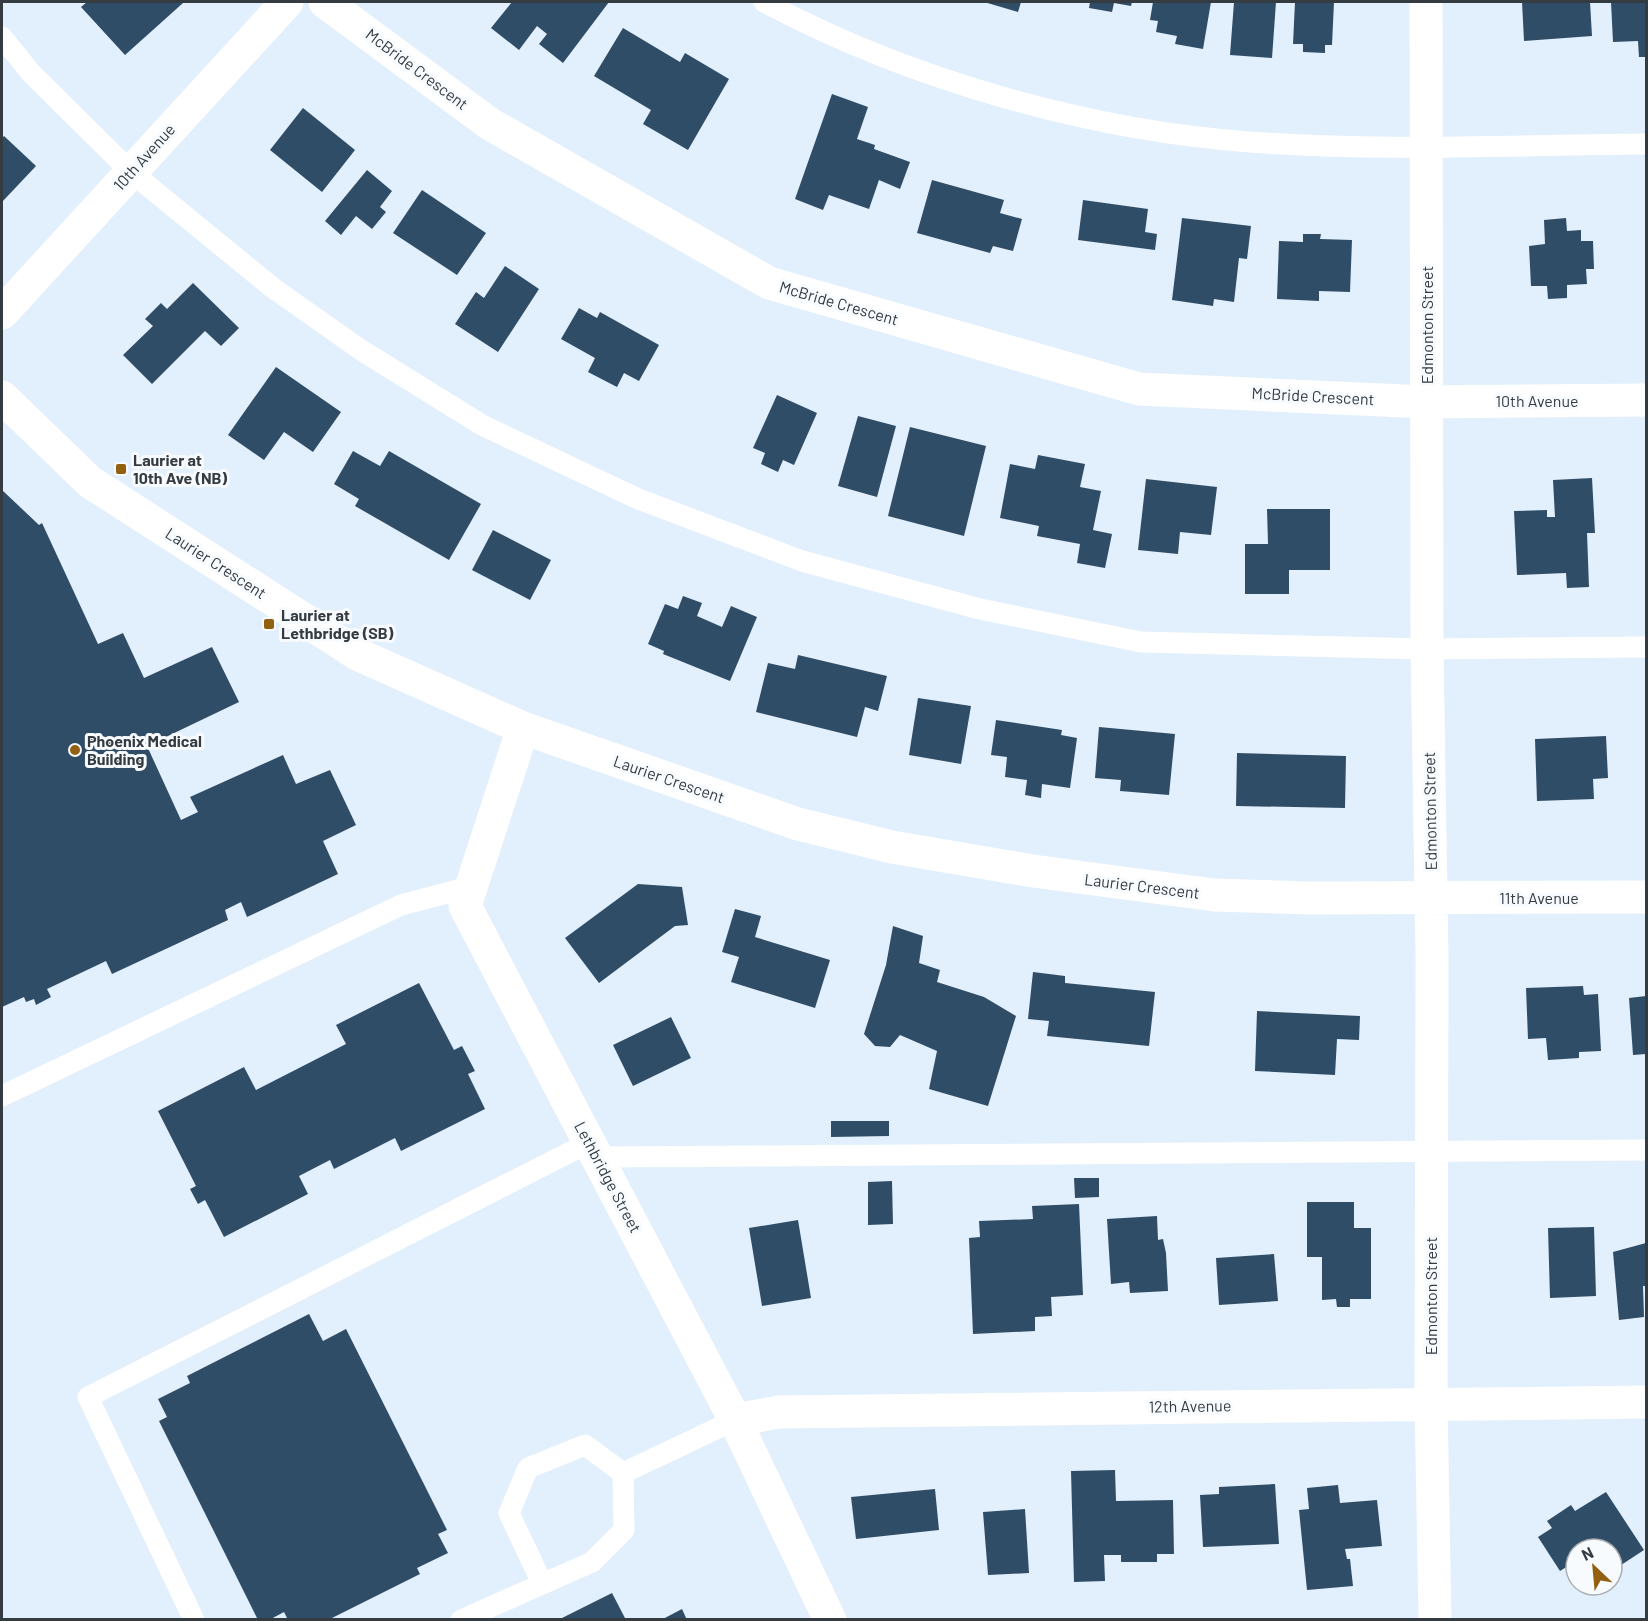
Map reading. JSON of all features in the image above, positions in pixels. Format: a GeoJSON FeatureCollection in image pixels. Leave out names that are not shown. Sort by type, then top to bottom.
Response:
{"type":"FeatureCollection","features":[{"type":"Feature","properties":{"kind":"street","name":"10th Avenue"},"geometry":{"type":"LineString","coordinates":[[2,313],[287,2]]}},
{"type":"Feature","properties":{"kind":"street","name":"McBride Crescent"},"geometry":{"type":"LineString","coordinates":[[325,2],[490,124],[769,283],[1139,389],[1427,402]]}},
{"type":"Feature","properties":{"kind":"street","name":"Edmonton Street"},"geometry":{"type":"LineString","coordinates":[[1426,2],[1427,649],[1432,1153],[1431,1403],[1435,1620]]}},
{"type":"Feature","properties":{"kind":"street","name":"Laurier Crescent"},"geometry":{"type":"LineString","coordinates":[[2,397],[90,482],[359,656],[523,728],[798,824],[892,847],[1033,871],[1214,895],[1431,898]]}},
{"type":"Feature","properties":{"kind":"street","name":"10th Avenue"},"geometry":{"type":"LineString","coordinates":[[1427,402],[1647,400]]}},
{"type":"Feature","properties":{"kind":"street","name":"Lethbridge Street"},"geometry":{"type":"LineString","coordinates":[[523,728],[465,906],[735,1420],[830,1620]]}},
{"type":"Feature","properties":{"kind":"street","name":"11th Avenue"},"geometry":{"type":"LineString","coordinates":[[1431,898],[1647,897]]}},
{"type":"Feature","properties":{"kind":"street","name":"12th Avenue"},"geometry":{"type":"LineString","coordinates":[[735,1420],[779,1412],[1647,1402]]}},
{"type":"Feature","properties":{"kind":"lane"},"geometry":{"type":"LineString","coordinates":[[764,2],[793,17],[903,63],[1015,102],[1138,129],[1250,142],[1426,146],[1647,144]]}},
{"type":"Feature","properties":{"kind":"lane"},"geometry":{"type":"LineString","coordinates":[[2,38],[31,73],[130,172],[273,288],[361,350],[482,425],[636,498],[802,561],[980,609],[1141,642],[1427,649],[1647,646]]}},
{"type":"Feature","properties":{"kind":"lane"},"geometry":{"type":"LineString","coordinates":[[2,1096],[401,905],[472,886]]}},
{"type":"Feature","properties":{"kind":"lane"},"geometry":{"type":"LineString","coordinates":[[194,1620],[88,1396],[594,1150],[1432,1153],[1647,1150]]}},
{"type":"Feature","properties":{"kind":"lane"},"geometry":{"type":"LineString","coordinates":[[623,1473],[735,1420]]}},
{"type":"Feature","properties":{"kind":"lane"},"geometry":{"type":"LineString","coordinates":[[542,1583],[509,1513],[528,1468],[585,1445],[623,1473]]}},
{"type":"Feature","properties":{"kind":"lane"},"geometry":{"type":"LineString","coordinates":[[461,1620],[592,1562],[624,1530],[623,1473]]}},
{"type":"Feature","properties":{"kind":"building"},"geometry":{"type":"Polygon","coordinates":[[[87,2],[183,3],[125,55],[81,7],[87,2]]]}},
{"type":"Feature","properties":{"kind":"building"},"geometry":{"type":"Polygon","coordinates":[[[512,2],[609,2],[563,63],[539,44],[547,34],[537,26],[519,50],[491,28],[512,2]]]}},
{"type":"Feature","properties":{"kind":"building"},"geometry":{"type":"Polygon","coordinates":[[[984,2],[1021,2],[1018,12],[984,2]]]}},
{"type":"Feature","properties":{"kind":"building"},"geometry":{"type":"Polygon","coordinates":[[[1090,2],[1132,2],[1131,6],[1114,3],[1112,12],[1089,8],[1090,2]]]}},
{"type":"Feature","properties":{"kind":"building"},"geometry":{"type":"Polygon","coordinates":[[[1153,2],[1211,2],[1203,49],[1175,44],[1177,36],[1156,32],[1158,21],[1150,20],[1153,2]]]}},
{"type":"Feature","properties":{"kind":"building"},"geometry":{"type":"Polygon","coordinates":[[[1234,2],[1276,2],[1272,58],[1230,55],[1234,2]]]}},
{"type":"Feature","properties":{"kind":"building"},"geometry":{"type":"Polygon","coordinates":[[[1295,2],[1334,2],[1332,45],[1325,45],[1325,53],[1303,52],[1303,44],[1293,44],[1295,2]]]}},
{"type":"Feature","properties":{"kind":"building"},"geometry":{"type":"Polygon","coordinates":[[[1522,2],[1590,2],[1592,36],[1524,41],[1522,2]]]}},
{"type":"Feature","properties":{"kind":"building"},"geometry":{"type":"Polygon","coordinates":[[[1611,2],[1646,2],[1646,57],[1639,57],[1638,41],[1613,42],[1611,2]]]}},
{"type":"Feature","properties":{"kind":"building"},"geometry":{"type":"Polygon","coordinates":[[[623,28],[680,62],[685,53],[729,79],[688,150],[643,124],[651,110],[594,76],[623,28]]]}},
{"type":"Feature","properties":{"kind":"building"},"geometry":{"type":"Polygon","coordinates":[[[832,94],[868,107],[857,139],[875,145],[874,149],[910,162],[900,189],[879,180],[869,209],[829,195],[823,210],[795,199],[832,94]]]}},
{"type":"Feature","properties":{"kind":"building"},"geometry":{"type":"Polygon","coordinates":[[[303,108],[355,150],[322,192],[270,150],[303,108]]]}},
{"type":"Feature","properties":{"kind":"building"},"geometry":{"type":"Polygon","coordinates":[[[4,136],[36,166],[2,202],[2,138],[4,136]]]}},
{"type":"Feature","properties":{"kind":"building"},"geometry":{"type":"Polygon","coordinates":[[[367,170],[392,191],[380,207],[386,212],[372,229],[356,216],[341,235],[325,221],[367,170]]]}},
{"type":"Feature","properties":{"kind":"building"},"geometry":{"type":"Polygon","coordinates":[[[932,180],[1004,200],[1000,213],[1022,219],[1013,251],[993,246],[990,253],[917,233],[932,180]]]}},
{"type":"Feature","properties":{"kind":"building"},"geometry":{"type":"Polygon","coordinates":[[[422,190],[486,233],[457,275],[393,233],[422,190]]]}},
{"type":"Feature","properties":{"kind":"building"},"geometry":{"type":"Polygon","coordinates":[[[1083,200],[1148,209],[1145,232],[1157,234],[1155,250],[1078,240],[1083,200]]]}},
{"type":"Feature","properties":{"kind":"building"},"geometry":{"type":"Polygon","coordinates":[[[1182,218],[1251,226],[1247,259],[1239,258],[1234,302],[1214,299],[1213,306],[1172,300],[1182,218]]]}},
{"type":"Feature","properties":{"kind":"building"},"geometry":{"type":"Polygon","coordinates":[[[1566,218],[1567,231],[1581,230],[1581,241],[1593,241],[1594,269],[1586,269],[1587,284],[1567,285],[1567,298],[1548,299],[1547,286],[1531,286],[1529,246],[1545,244],[1544,220],[1566,218]]]}},
{"type":"Feature","properties":{"kind":"building"},"geometry":{"type":"Polygon","coordinates":[[[1303,234],[1321,234],[1320,239],[1352,240],[1350,292],[1319,291],[1319,301],[1277,299],[1279,241],[1303,242],[1303,234]]]}},
{"type":"Feature","properties":{"kind":"building"},"geometry":{"type":"Polygon","coordinates":[[[505,266],[539,289],[498,352],[455,324],[476,292],[484,298],[505,266]]]}},
{"type":"Feature","properties":{"kind":"building"},"geometry":{"type":"Polygon","coordinates":[[[193,283],[239,328],[221,346],[205,331],[152,384],[123,355],[153,326],[145,319],[161,303],[167,309],[193,283]]]}},
{"type":"Feature","properties":{"kind":"building"},"geometry":{"type":"Polygon","coordinates":[[[579,308],[597,318],[600,312],[659,345],[639,381],[624,373],[617,387],[588,372],[595,358],[561,339],[579,308]]]}},
{"type":"Feature","properties":{"kind":"building"},"geometry":{"type":"Polygon","coordinates":[[[276,367],[341,412],[313,452],[284,432],[264,460],[228,435],[276,367]]]}},
{"type":"Feature","properties":{"kind":"building"},"geometry":{"type":"Polygon","coordinates":[[[777,395],[817,413],[794,465],[783,460],[778,472],[761,464],[765,453],[753,448],[777,395]]]}},
{"type":"Feature","properties":{"kind":"building"},"geometry":{"type":"Polygon","coordinates":[[[858,416],[896,426],[877,497],[838,486],[858,416]]]}},
{"type":"Feature","properties":{"kind":"building"},"geometry":{"type":"Polygon","coordinates":[[[910,427],[986,446],[964,536],[888,516],[910,427]]]}},
{"type":"Feature","properties":{"kind":"building"},"geometry":{"type":"Polygon","coordinates":[[[353,451],[380,466],[389,451],[481,504],[449,560],[355,506],[359,499],[334,484],[353,451]]]}},
{"type":"Feature","properties":{"kind":"building"},"geometry":{"type":"Polygon","coordinates":[[[1038,455],[1085,464],[1080,487],[1101,491],[1093,530],[1112,534],[1105,568],[1077,563],[1080,544],[1037,536],[1039,526],[1000,518],[1010,464],[1035,469],[1038,455]]]}},
{"type":"Feature","properties":{"kind":"building"},"geometry":{"type":"Polygon","coordinates":[[[1592,478],[1595,533],[1587,533],[1589,587],[1567,588],[1566,573],[1517,575],[1514,511],[1547,510],[1547,517],[1555,517],[1553,480],[1592,478]]]}},
{"type":"Feature","properties":{"kind":"building"},"geometry":{"type":"Polygon","coordinates":[[[1146,479],[1217,487],[1211,535],[1180,532],[1178,554],[1138,550],[1146,479]]]}},
{"type":"Feature","properties":{"kind":"building","name":"Phoenix Medical Building"},"geometry":{"type":"Polygon","coordinates":[[[2,490],[39,525],[42,523],[98,644],[123,633],[144,678],[212,647],[239,702],[147,746],[181,820],[198,812],[190,797],[283,755],[296,784],[330,770],[356,825],[323,841],[338,874],[247,917],[241,902],[225,910],[228,920],[112,974],[106,961],[47,989],[51,997],[36,1005],[34,999],[26,1002],[24,997],[2,1007],[2,490]]]}},
{"type":"Feature","properties":{"kind":"building"},"geometry":{"type":"Polygon","coordinates":[[[1267,509],[1330,509],[1330,570],[1289,570],[1289,594],[1245,594],[1245,544],[1268,544],[1267,509]]]}},
{"type":"Feature","properties":{"kind":"building"},"geometry":{"type":"Polygon","coordinates":[[[493,530],[551,560],[530,600],[472,570],[493,530]]]}},
{"type":"Feature","properties":{"kind":"building"},"geometry":{"type":"Polygon","coordinates":[[[683,596],[702,603],[697,616],[722,627],[731,606],[757,617],[730,681],[663,654],[664,651],[648,644],[665,604],[678,609],[683,596]]]}},
{"type":"Feature","properties":{"kind":"building"},"geometry":{"type":"Polygon","coordinates":[[[798,655],[887,676],[878,711],[865,707],[857,737],[756,712],[768,663],[795,669],[798,655]]]}},
{"type":"Feature","properties":{"kind":"building"},"geometry":{"type":"Polygon","coordinates":[[[918,698],[971,706],[961,764],[909,755],[918,698]]]}},
{"type":"Feature","properties":{"kind":"building"},"geometry":{"type":"Polygon","coordinates":[[[996,720],[1062,730],[1061,735],[1077,738],[1070,788],[1042,784],[1041,798],[1025,795],[1027,780],[1005,777],[1007,757],[991,755],[996,720]]]}},
{"type":"Feature","properties":{"kind":"building"},"geometry":{"type":"Polygon","coordinates":[[[1099,727],[1175,734],[1169,795],[1120,791],[1121,780],[1095,778],[1099,727]]]}},
{"type":"Feature","properties":{"kind":"building"},"geometry":{"type":"Polygon","coordinates":[[[1606,736],[1608,778],[1593,779],[1594,799],[1537,801],[1535,739],[1606,736]]]}},
{"type":"Feature","properties":{"kind":"building"},"geometry":{"type":"Polygon","coordinates":[[[1237,753],[1346,756],[1345,808],[1236,806],[1237,753]]]}},
{"type":"Feature","properties":{"kind":"building"},"geometry":{"type":"Polygon","coordinates":[[[638,884],[682,887],[688,925],[675,926],[599,983],[565,938],[638,884]]]}},
{"type":"Feature","properties":{"kind":"building"},"geometry":{"type":"Polygon","coordinates":[[[735,909],[761,916],[755,937],[830,960],[815,1008],[731,982],[739,957],[722,952],[735,909]]]}},
{"type":"Feature","properties":{"kind":"building"},"geometry":{"type":"Polygon","coordinates":[[[893,926],[923,936],[919,963],[940,970],[937,982],[984,997],[1016,1016],[988,1106],[929,1089],[937,1051],[900,1035],[890,1047],[875,1046],[864,1034],[886,965],[893,926]]]}},
{"type":"Feature","properties":{"kind":"building"},"geometry":{"type":"Polygon","coordinates":[[[1033,972],[1065,976],[1065,983],[1155,992],[1149,1046],[1047,1036],[1049,1021],[1028,1019],[1033,972]]]}},
{"type":"Feature","properties":{"kind":"building"},"geometry":{"type":"Polygon","coordinates":[[[419,983],[454,1050],[462,1046],[475,1071],[468,1074],[485,1109],[401,1151],[395,1138],[334,1169],[330,1160],[299,1176],[308,1194],[224,1237],[205,1200],[198,1204],[190,1189],[196,1186],[158,1111],[244,1067],[256,1090],[346,1044],[336,1025],[419,983]]]}},
{"type":"Feature","properties":{"kind":"building"},"geometry":{"type":"Polygon","coordinates":[[[1583,986],[1584,995],[1598,994],[1601,1051],[1579,1052],[1579,1058],[1548,1060],[1546,1038],[1528,1039],[1526,988],[1583,986]]]}},
{"type":"Feature","properties":{"kind":"building"},"geometry":{"type":"Polygon","coordinates":[[[1646,996],[1646,1054],[1633,1055],[1629,998],[1646,996]]]}},
{"type":"Feature","properties":{"kind":"building"},"geometry":{"type":"Polygon","coordinates":[[[1257,1011],[1360,1016],[1359,1040],[1337,1039],[1335,1075],[1255,1071],[1257,1011]]]}},
{"type":"Feature","properties":{"kind":"building"},"geometry":{"type":"Polygon","coordinates":[[[671,1017],[691,1058],[633,1086],[613,1045],[671,1017]]]}},
{"type":"Feature","properties":{"kind":"building"},"geometry":{"type":"Polygon","coordinates":[[[831,1121],[889,1121],[889,1136],[831,1137],[831,1121]]]}},
{"type":"Feature","properties":{"kind":"building"},"geometry":{"type":"Polygon","coordinates":[[[1074,1178],[1099,1178],[1099,1197],[1075,1198],[1074,1178]]]}},
{"type":"Feature","properties":{"kind":"building"},"geometry":{"type":"Polygon","coordinates":[[[892,1181],[893,1224],[868,1225],[868,1182],[892,1181]]]}},
{"type":"Feature","properties":{"kind":"building"},"geometry":{"type":"Polygon","coordinates":[[[1307,1202],[1354,1202],[1354,1228],[1371,1228],[1371,1299],[1350,1299],[1350,1307],[1337,1307],[1336,1299],[1322,1300],[1322,1257],[1307,1257],[1307,1202]]]}},
{"type":"Feature","properties":{"kind":"building"},"geometry":{"type":"Polygon","coordinates":[[[1079,1204],[1083,1295],[1051,1297],[1052,1316],[1035,1317],[1035,1331],[973,1334],[969,1238],[980,1237],[979,1221],[1033,1219],[1032,1206],[1079,1204]]]}},
{"type":"Feature","properties":{"kind":"building"},"geometry":{"type":"Polygon","coordinates":[[[1157,1216],[1158,1240],[1163,1239],[1166,1253],[1168,1291],[1130,1293],[1129,1282],[1111,1284],[1107,1219],[1157,1216]]]}},
{"type":"Feature","properties":{"kind":"building"},"geometry":{"type":"Polygon","coordinates":[[[798,1220],[811,1298],[762,1306],[749,1228],[798,1220]]]}},
{"type":"Feature","properties":{"kind":"building"},"geometry":{"type":"Polygon","coordinates":[[[1594,1227],[1596,1296],[1550,1298],[1548,1228],[1594,1227]]]}},
{"type":"Feature","properties":{"kind":"building"},"geometry":{"type":"Polygon","coordinates":[[[1646,1243],[1646,1286],[1643,1286],[1644,1317],[1619,1320],[1613,1252],[1646,1243]]]}},
{"type":"Feature","properties":{"kind":"building"},"geometry":{"type":"Polygon","coordinates":[[[1274,1254],[1278,1301],[1219,1305],[1216,1258],[1274,1254]]]}},
{"type":"Feature","properties":{"kind":"building"},"geometry":{"type":"Polygon","coordinates":[[[309,1314],[323,1341],[346,1329],[447,1530],[438,1534],[448,1553],[417,1568],[420,1574],[328,1620],[288,1620],[284,1612],[269,1620],[258,1620],[159,1421],[167,1417],[158,1399],[190,1383],[187,1376],[309,1314]]]}},
{"type":"Feature","properties":{"kind":"building"},"geometry":{"type":"Polygon","coordinates":[[[1115,1470],[1116,1501],[1173,1500],[1174,1554],[1157,1554],[1157,1562],[1121,1562],[1121,1555],[1104,1555],[1105,1581],[1074,1582],[1071,1471],[1115,1470]]]}},
{"type":"Feature","properties":{"kind":"building"},"geometry":{"type":"Polygon","coordinates":[[[1275,1484],[1279,1544],[1203,1547],[1200,1495],[1219,1494],[1219,1487],[1275,1484]]]}},
{"type":"Feature","properties":{"kind":"building"},"geometry":{"type":"Polygon","coordinates":[[[1338,1485],[1340,1503],[1377,1500],[1382,1546],[1345,1549],[1347,1559],[1350,1559],[1353,1586],[1307,1590],[1299,1510],[1309,1509],[1307,1488],[1338,1485]]]}},
{"type":"Feature","properties":{"kind":"building"},"geometry":{"type":"Polygon","coordinates":[[[935,1489],[939,1530],[856,1539],[851,1497],[935,1489]]]}},
{"type":"Feature","properties":{"kind":"building"},"geometry":{"type":"Polygon","coordinates":[[[1606,1492],[1644,1550],[1624,1563],[1624,1537],[1564,1537],[1564,1568],[1560,1571],[1538,1537],[1552,1528],[1547,1521],[1571,1505],[1575,1511],[1606,1492]]]}},
{"type":"Feature","properties":{"kind":"building"},"geometry":{"type":"Polygon","coordinates":[[[1025,1509],[1029,1573],[988,1575],[983,1512],[1025,1509]]]}},
{"type":"Feature","properties":{"kind":"building"},"geometry":{"type":"Polygon","coordinates":[[[612,1593],[626,1620],[558,1620],[612,1593]]]}},
{"type":"Feature","properties":{"kind":"building"},"geometry":{"type":"Polygon","coordinates":[[[682,1609],[687,1620],[661,1620],[682,1609]]]}},
{"type":"Feature","properties":{"kind":"place","name":"Laurier at 10th Ave (NB)"},"geometry":{"type":"Point","coordinates":[121,469]}},
{"type":"Feature","properties":{"kind":"place","name":"Laurier at Lethbridge (SB)"},"geometry":{"type":"Point","coordinates":[269,624]}},
{"type":"Feature","properties":{"kind":"place","name":"Phoenix Medical Building"},"geometry":{"type":"Point","coordinates":[75,750]}}]}
